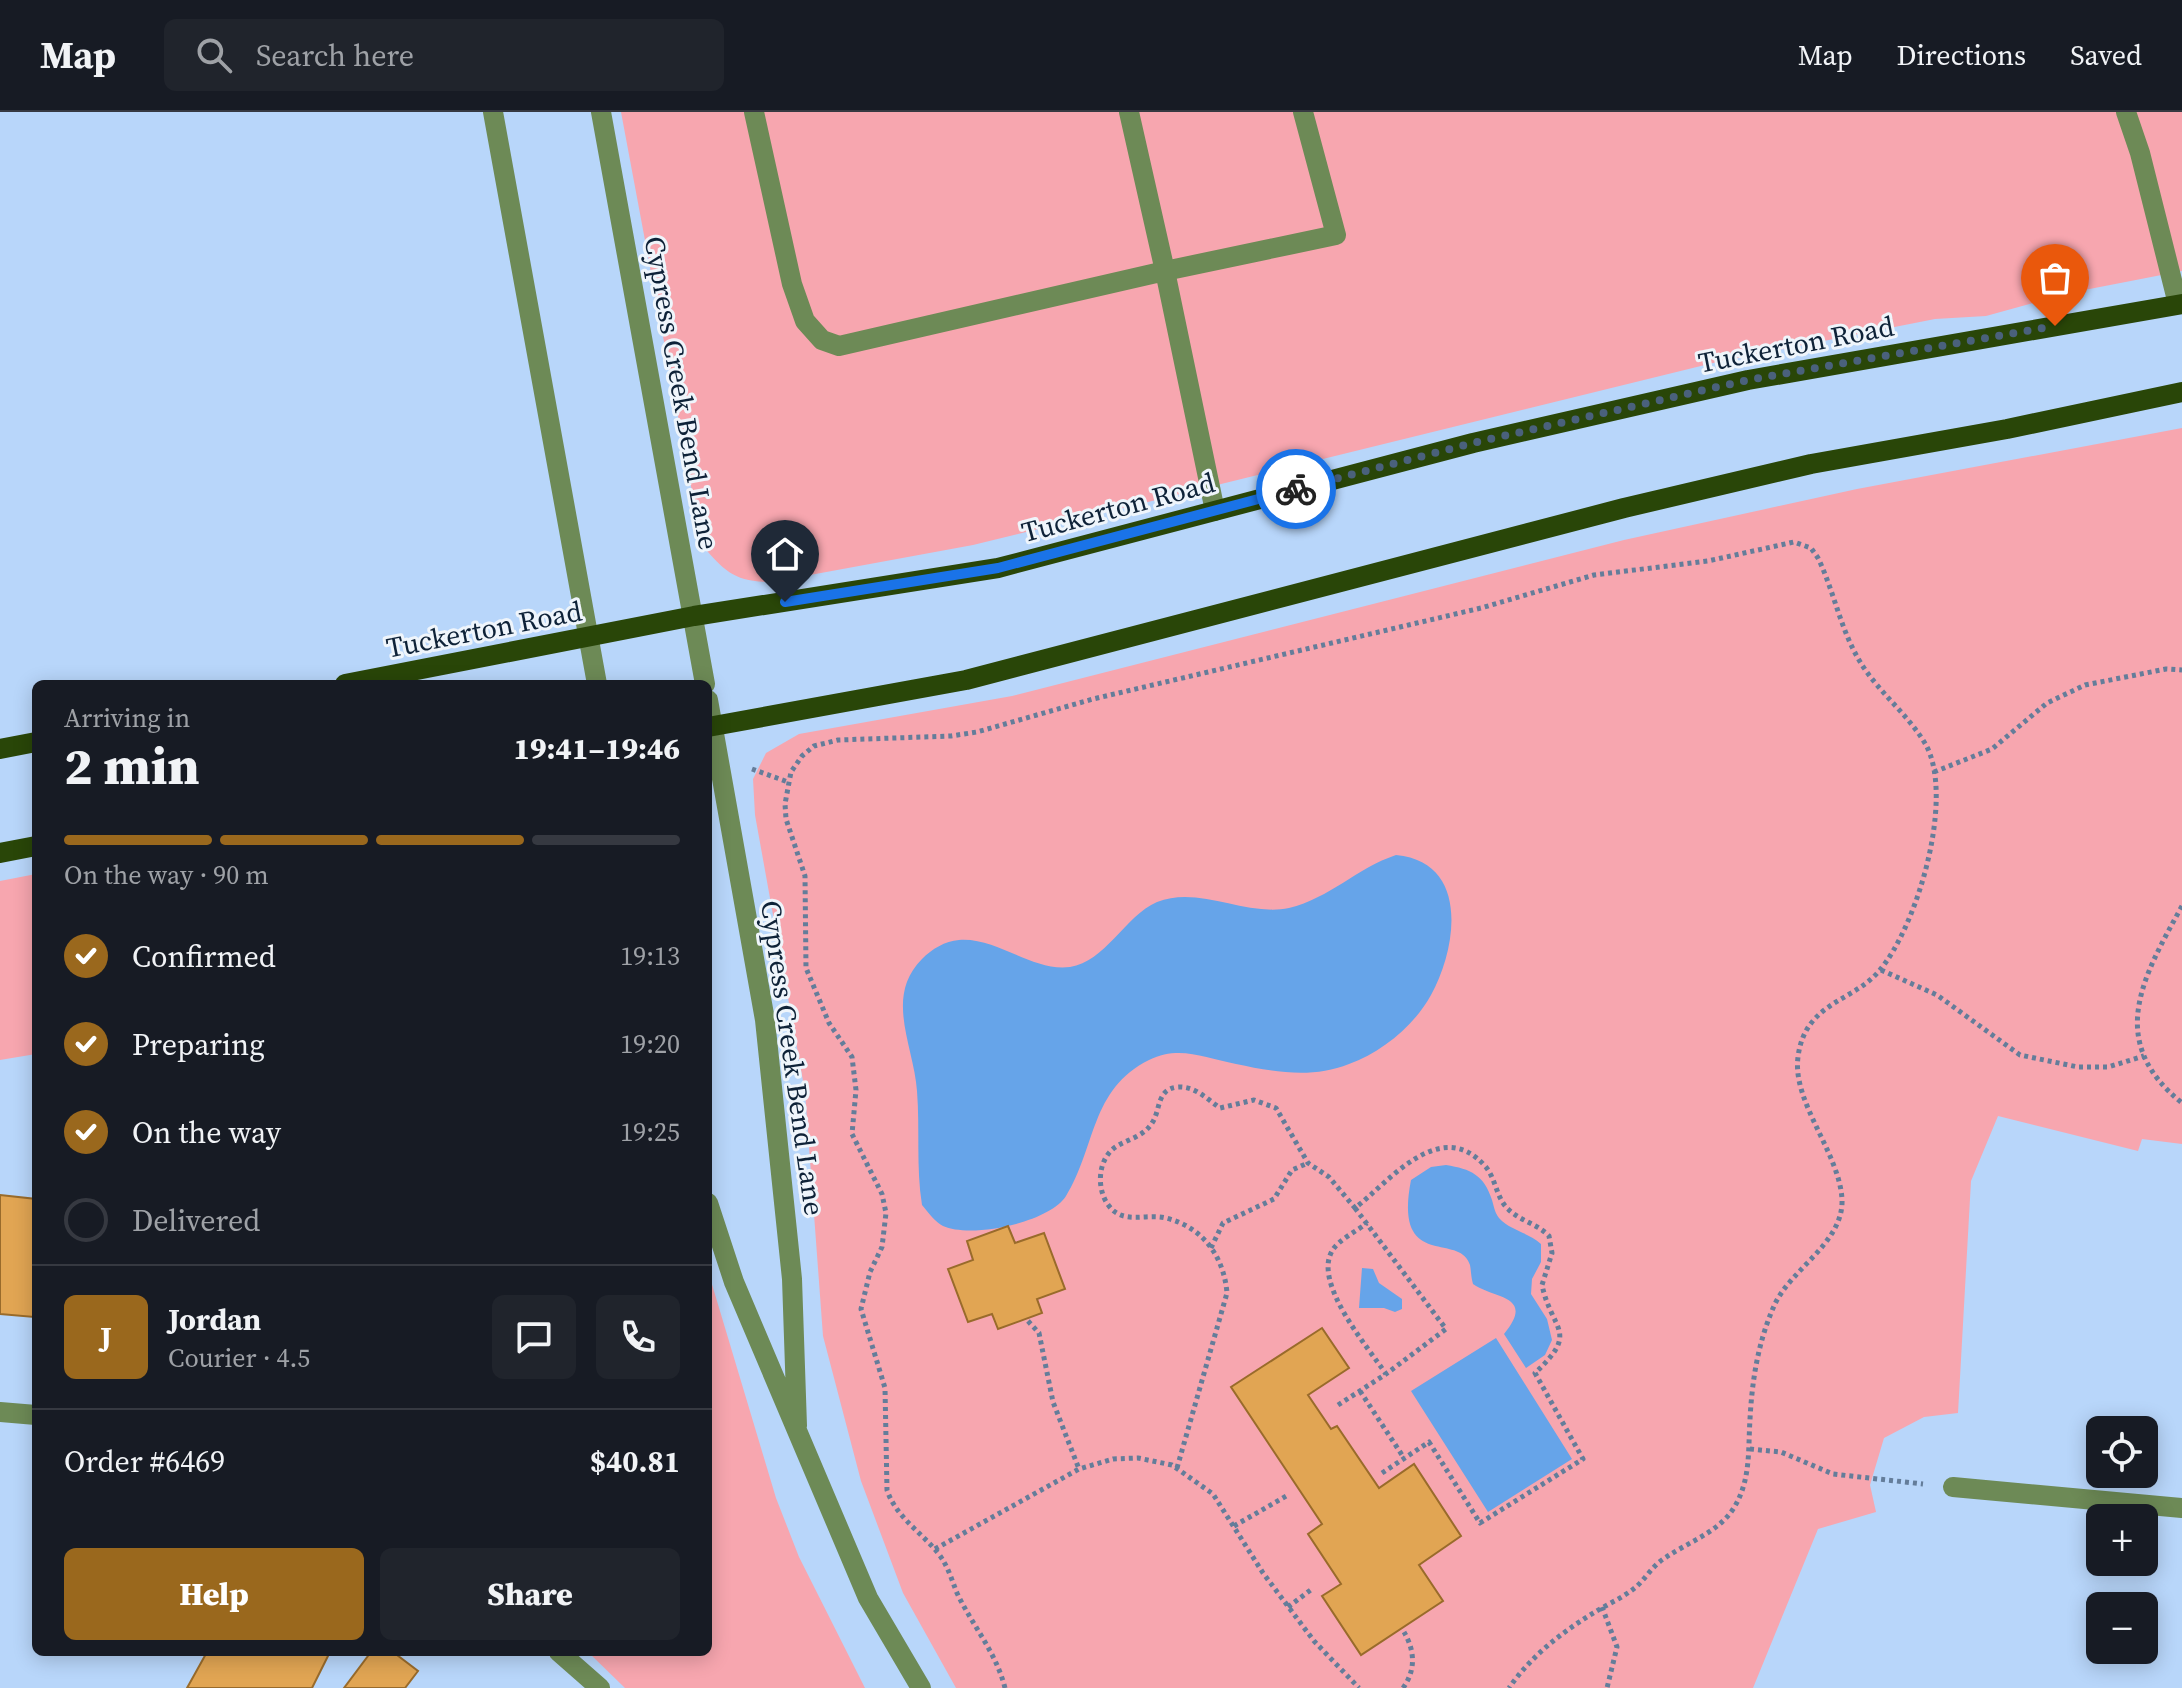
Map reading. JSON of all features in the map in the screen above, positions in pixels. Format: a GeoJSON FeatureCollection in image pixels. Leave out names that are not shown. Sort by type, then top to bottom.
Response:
{"type":"FeatureCollection","features":[{"type":"Feature","properties":{"kind":"main road","name":"Tuckerton Road"},"geometry":{"type":"LineString","coordinates":[[366,680],[694,616],[998,568],[1473,443],[1748,380],[2180,304]]}},
{"type":"Feature","properties":{"kind":"main road"},"geometry":{"type":"LineString","coordinates":[[712,726],[966,680],[1624,508],[1811,464],[2007,429],[2182,392]]}},
{"type":"Feature","properties":{"kind":"main road"},"geometry":{"type":"LineString","coordinates":[[0,749],[32,743]]}},
{"type":"Feature","properties":{"kind":"main road"},"geometry":{"type":"LineString","coordinates":[[0,853],[32,847]]}},
{"type":"Feature","properties":{"kind":"street"},"geometry":{"type":"LineString","coordinates":[[493,112],[596,680]]}},
{"type":"Feature","properties":{"kind":"street","name":"Cypress Creek Bend Lane"},"geometry":{"type":"LineString","coordinates":[[601,112],[704,680]]}},
{"type":"Feature","properties":{"kind":"street"},"geometry":{"type":"LineString","coordinates":[[754,112],[792,284],[805,321],[822,340],[839,346],[1336,235],[1303,112]]}},
{"type":"Feature","properties":{"kind":"street"},"geometry":{"type":"LineString","coordinates":[[1129,112],[1215,511]]}},
{"type":"Feature","properties":{"kind":"street"},"geometry":{"type":"LineString","coordinates":[[2126,112],[2180,304]]}},
{"type":"Feature","properties":{"kind":"street","name":"Cypress Creek Bend Lane"},"geometry":{"type":"LineString","coordinates":[[712,737],[765,1020],[790,1247],[797,1426]]}},
{"type":"Feature","properties":{"kind":"street","name":"Cypress Creek Bend Lane"},"geometry":{"type":"LineString","coordinates":[[712,1215],[734,1282],[868,1598],[921,1688]]}},
{"type":"Feature","properties":{"kind":"street"},"geometry":{"type":"LineString","coordinates":[[0,1412],[32,1415]]}},
{"type":"Feature","properties":{"kind":"street"},"geometry":{"type":"LineString","coordinates":[[1953,1487],[2182,1508]]}},
{"type":"Feature","properties":{"kind":"street"},"geometry":{"type":"LineString","coordinates":[[564,1656],[600,1688]]}},
{"type":"Feature","properties":{"kind":"path"},"geometry":{"type":"LineString","coordinates":[[1005,1688],[993,1653],[956,1591],[952,1574],[935,1549],[900,1514],[887,1490],[885,1388],[861,1309],[870,1272],[882,1247],[886,1213],[882,1194],[857,1150],[852,1134],[856,1090],[852,1057],[829,1023],[806,968],[805,876],[786,819],[785,804],[791,772],[814,746],[838,740],[951,736],[977,732],[1093,699],[1481,608],[1594,575],[1708,561],[1794,542],[1811,548],[1818,558],[1857,657],[1876,687],[1926,745],[1934,772],[1933,848],[1901,933],[1881,970],[1828,1004],[1805,1034],[1798,1057],[1804,1096],[1829,1150],[1842,1202],[1840,1220],[1826,1241],[1787,1284],[1765,1328],[1752,1391],[1748,1473],[1728,1515],[1694,1542],[1663,1559],[1636,1587],[1550,1642],[1509,1688]]}},
{"type":"Feature","properties":{"kind":"path"},"geometry":{"type":"LineString","coordinates":[[1934,772],[1992,749],[2047,703],[2075,689],[2125,675],[2182,670]]}},
{"type":"Feature","properties":{"kind":"path"},"geometry":{"type":"LineString","coordinates":[[2182,906],[2144,975],[2137,1003],[2144,1056],[2155,1081],[2182,1103]]}},
{"type":"Feature","properties":{"kind":"path"},"geometry":{"type":"LineString","coordinates":[[1881,970],[1937,995],[2020,1055],[2078,1067],[2108,1067],[2144,1056]]}},
{"type":"Feature","properties":{"kind":"path"},"geometry":{"type":"LineString","coordinates":[[1177,1468],[1227,1293],[1225,1275],[1211,1248],[1198,1233],[1165,1217],[1121,1216],[1110,1208],[1102,1193],[1103,1165],[1114,1148],[1135,1139],[1153,1123],[1156,1106],[1166,1091],[1192,1088],[1220,1108],[1254,1100],[1276,1108],[1308,1163],[1329,1177],[1355,1208],[1446,1329],[1338,1405]]}},
{"type":"Feature","properties":{"kind":"path"},"geometry":{"type":"LineString","coordinates":[[1355,1208],[1384,1187],[1396,1170],[1413,1157],[1452,1149],[1474,1156],[1487,1168],[1502,1203],[1510,1212],[1543,1229],[1552,1253],[1542,1285],[1560,1332],[1560,1342],[1555,1354],[1535,1373],[1583,1459],[1480,1523],[1429,1442],[1382,1473]]}},
{"type":"Feature","properties":{"kind":"path"},"geometry":{"type":"LineString","coordinates":[[1211,1248],[1223,1223],[1274,1199],[1292,1170],[1308,1163]]}},
{"type":"Feature","properties":{"kind":"path"},"geometry":{"type":"LineString","coordinates":[[1367,1223],[1332,1250],[1327,1270],[1335,1298],[1386,1374]]}},
{"type":"Feature","properties":{"kind":"path"},"geometry":{"type":"LineString","coordinates":[[1028,1321],[1039,1333],[1053,1402],[1079,1469]]}},
{"type":"Feature","properties":{"kind":"path"},"geometry":{"type":"LineString","coordinates":[[1360,1391],[1404,1458]]}},
{"type":"Feature","properties":{"kind":"path"},"geometry":{"type":"LineString","coordinates":[[1750,1449],[1781,1452],[1833,1474],[1953,1487]]}},
{"type":"Feature","properties":{"kind":"path"},"geometry":{"type":"LineString","coordinates":[[935,1549],[1079,1469],[1113,1459],[1138,1458],[1177,1468],[1213,1494],[1288,1607],[1359,1688]]}},
{"type":"Feature","properties":{"kind":"path"},"geometry":{"type":"LineString","coordinates":[[1234,1526],[1288,1495]]}},
{"type":"Feature","properties":{"kind":"path"},"geometry":{"type":"LineString","coordinates":[[1288,1607],[1312,1589]]}},
{"type":"Feature","properties":{"kind":"path"},"geometry":{"type":"LineString","coordinates":[[1602,1607],[1617,1647],[1607,1688]]}},
{"type":"Feature","properties":{"kind":"path"},"geometry":{"type":"LineString","coordinates":[[1403,1688],[1412,1672],[1413,1657],[1404,1632]]}},
{"type":"Feature","properties":{"kind":"shaded area"},"geometry":{"type":"Polygon","coordinates":[[[621,112],[2182,112],[2182,271],[2069,293],[1986,316],[1935,319],[1713,363],[973,545],[759,582],[732,574],[702,545],[621,112]]]}},
{"type":"Feature","properties":{"kind":"shaded area"},"geometry":{"type":"Polygon","coordinates":[[[2182,428],[2182,1144],[2142,1139],[2138,1151],[1998,1116],[1971,1181],[1958,1413],[1924,1417],[1884,1438],[1870,1485],[1876,1512],[1818,1529],[1753,1688],[956,1688],[903,1593],[861,1481],[823,1336],[805,1092],[755,815],[753,779],[766,753],[799,734],[1012,696],[1624,540],[1857,489],[2182,428]]]}},
{"type":"Feature","properties":{"kind":"shaded area"},"geometry":{"type":"Polygon","coordinates":[[[32,875],[32,1055],[0,1060],[0,881],[32,875]]]}},
{"type":"Feature","properties":{"kind":"shaded area"},"geometry":{"type":"Polygon","coordinates":[[[712,1284],[776,1498],[799,1557],[865,1688],[625,1688],[592,1656],[712,1656],[712,1284]]]}},
{"type":"Feature","properties":{"kind":"water"},"geometry":{"type":"Polygon","coordinates":[[[1396,855],[1420,861],[1436,873],[1446,890],[1451,910],[1451,932],[1447,954],[1431,995],[1416,1017],[1385,1045],[1349,1064],[1307,1073],[1264,1069],[1192,1054],[1160,1056],[1130,1072],[1115,1087],[1097,1121],[1076,1178],[1057,1205],[1009,1226],[956,1230],[943,1226],[922,1205],[917,1091],[903,1006],[911,974],[930,952],[949,942],[973,941],[1042,964],[1070,967],[1094,957],[1135,917],[1157,902],[1189,897],[1273,910],[1289,908],[1318,897],[1396,855]]]}},
{"type":"Feature","properties":{"kind":"water"},"geometry":{"type":"Polygon","coordinates":[[[1446,1165],[1463,1169],[1481,1179],[1499,1218],[1541,1244],[1541,1262],[1532,1279],[1531,1294],[1547,1319],[1552,1340],[1545,1355],[1526,1368],[1504,1334],[1513,1321],[1516,1312],[1514,1305],[1473,1284],[1470,1265],[1464,1255],[1430,1244],[1419,1238],[1411,1227],[1408,1209],[1411,1180],[1431,1167],[1446,1165]]]}},
{"type":"Feature","properties":{"kind":"water"},"geometry":{"type":"Polygon","coordinates":[[[1362,1268],[1373,1269],[1379,1283],[1402,1299],[1402,1309],[1395,1312],[1384,1308],[1359,1308],[1362,1268]]]}},
{"type":"Feature","properties":{"kind":"water"},"geometry":{"type":"Polygon","coordinates":[[[1496,1338],[1572,1459],[1488,1512],[1411,1391],[1496,1338]]]}},
{"type":"Feature","properties":{"kind":"building"},"geometry":{"type":"Polygon","coordinates":[[[0,1195],[32,1199],[32,1317],[0,1314],[0,1195]]]}},
{"type":"Feature","properties":{"kind":"building"},"geometry":{"type":"Polygon","coordinates":[[[1008,1226],[1015,1243],[1044,1233],[1065,1289],[1037,1299],[1042,1313],[998,1329],[992,1314],[968,1322],[948,1269],[973,1260],[967,1241],[1008,1226]]]}},
{"type":"Feature","properties":{"kind":"building"},"geometry":{"type":"Polygon","coordinates":[[[1322,1328],[1349,1368],[1308,1395],[1331,1429],[1337,1426],[1379,1488],[1414,1464],[1461,1536],[1419,1565],[1443,1601],[1361,1655],[1322,1596],[1341,1584],[1308,1534],[1322,1524],[1231,1387],[1322,1328]]]}},
{"type":"Feature","properties":{"kind":"building"},"geometry":{"type":"Polygon","coordinates":[[[205,1656],[328,1656],[312,1688],[187,1688],[205,1656]]]}},
{"type":"Feature","properties":{"kind":"building"},"geometry":{"type":"Polygon","coordinates":[[[368,1656],[398,1656],[418,1671],[405,1688],[344,1688],[368,1656]]]}},
{"type":"Feature","properties":{"kind":"way so far"},"geometry":{"type":"LineString","coordinates":[[1296,489],[1473,443],[1748,380],[2055,326]]}},
{"type":"Feature","properties":{"kind":"route"},"geometry":{"type":"LineString","coordinates":[[785,602],[998,568],[1296,489]]}}]}
